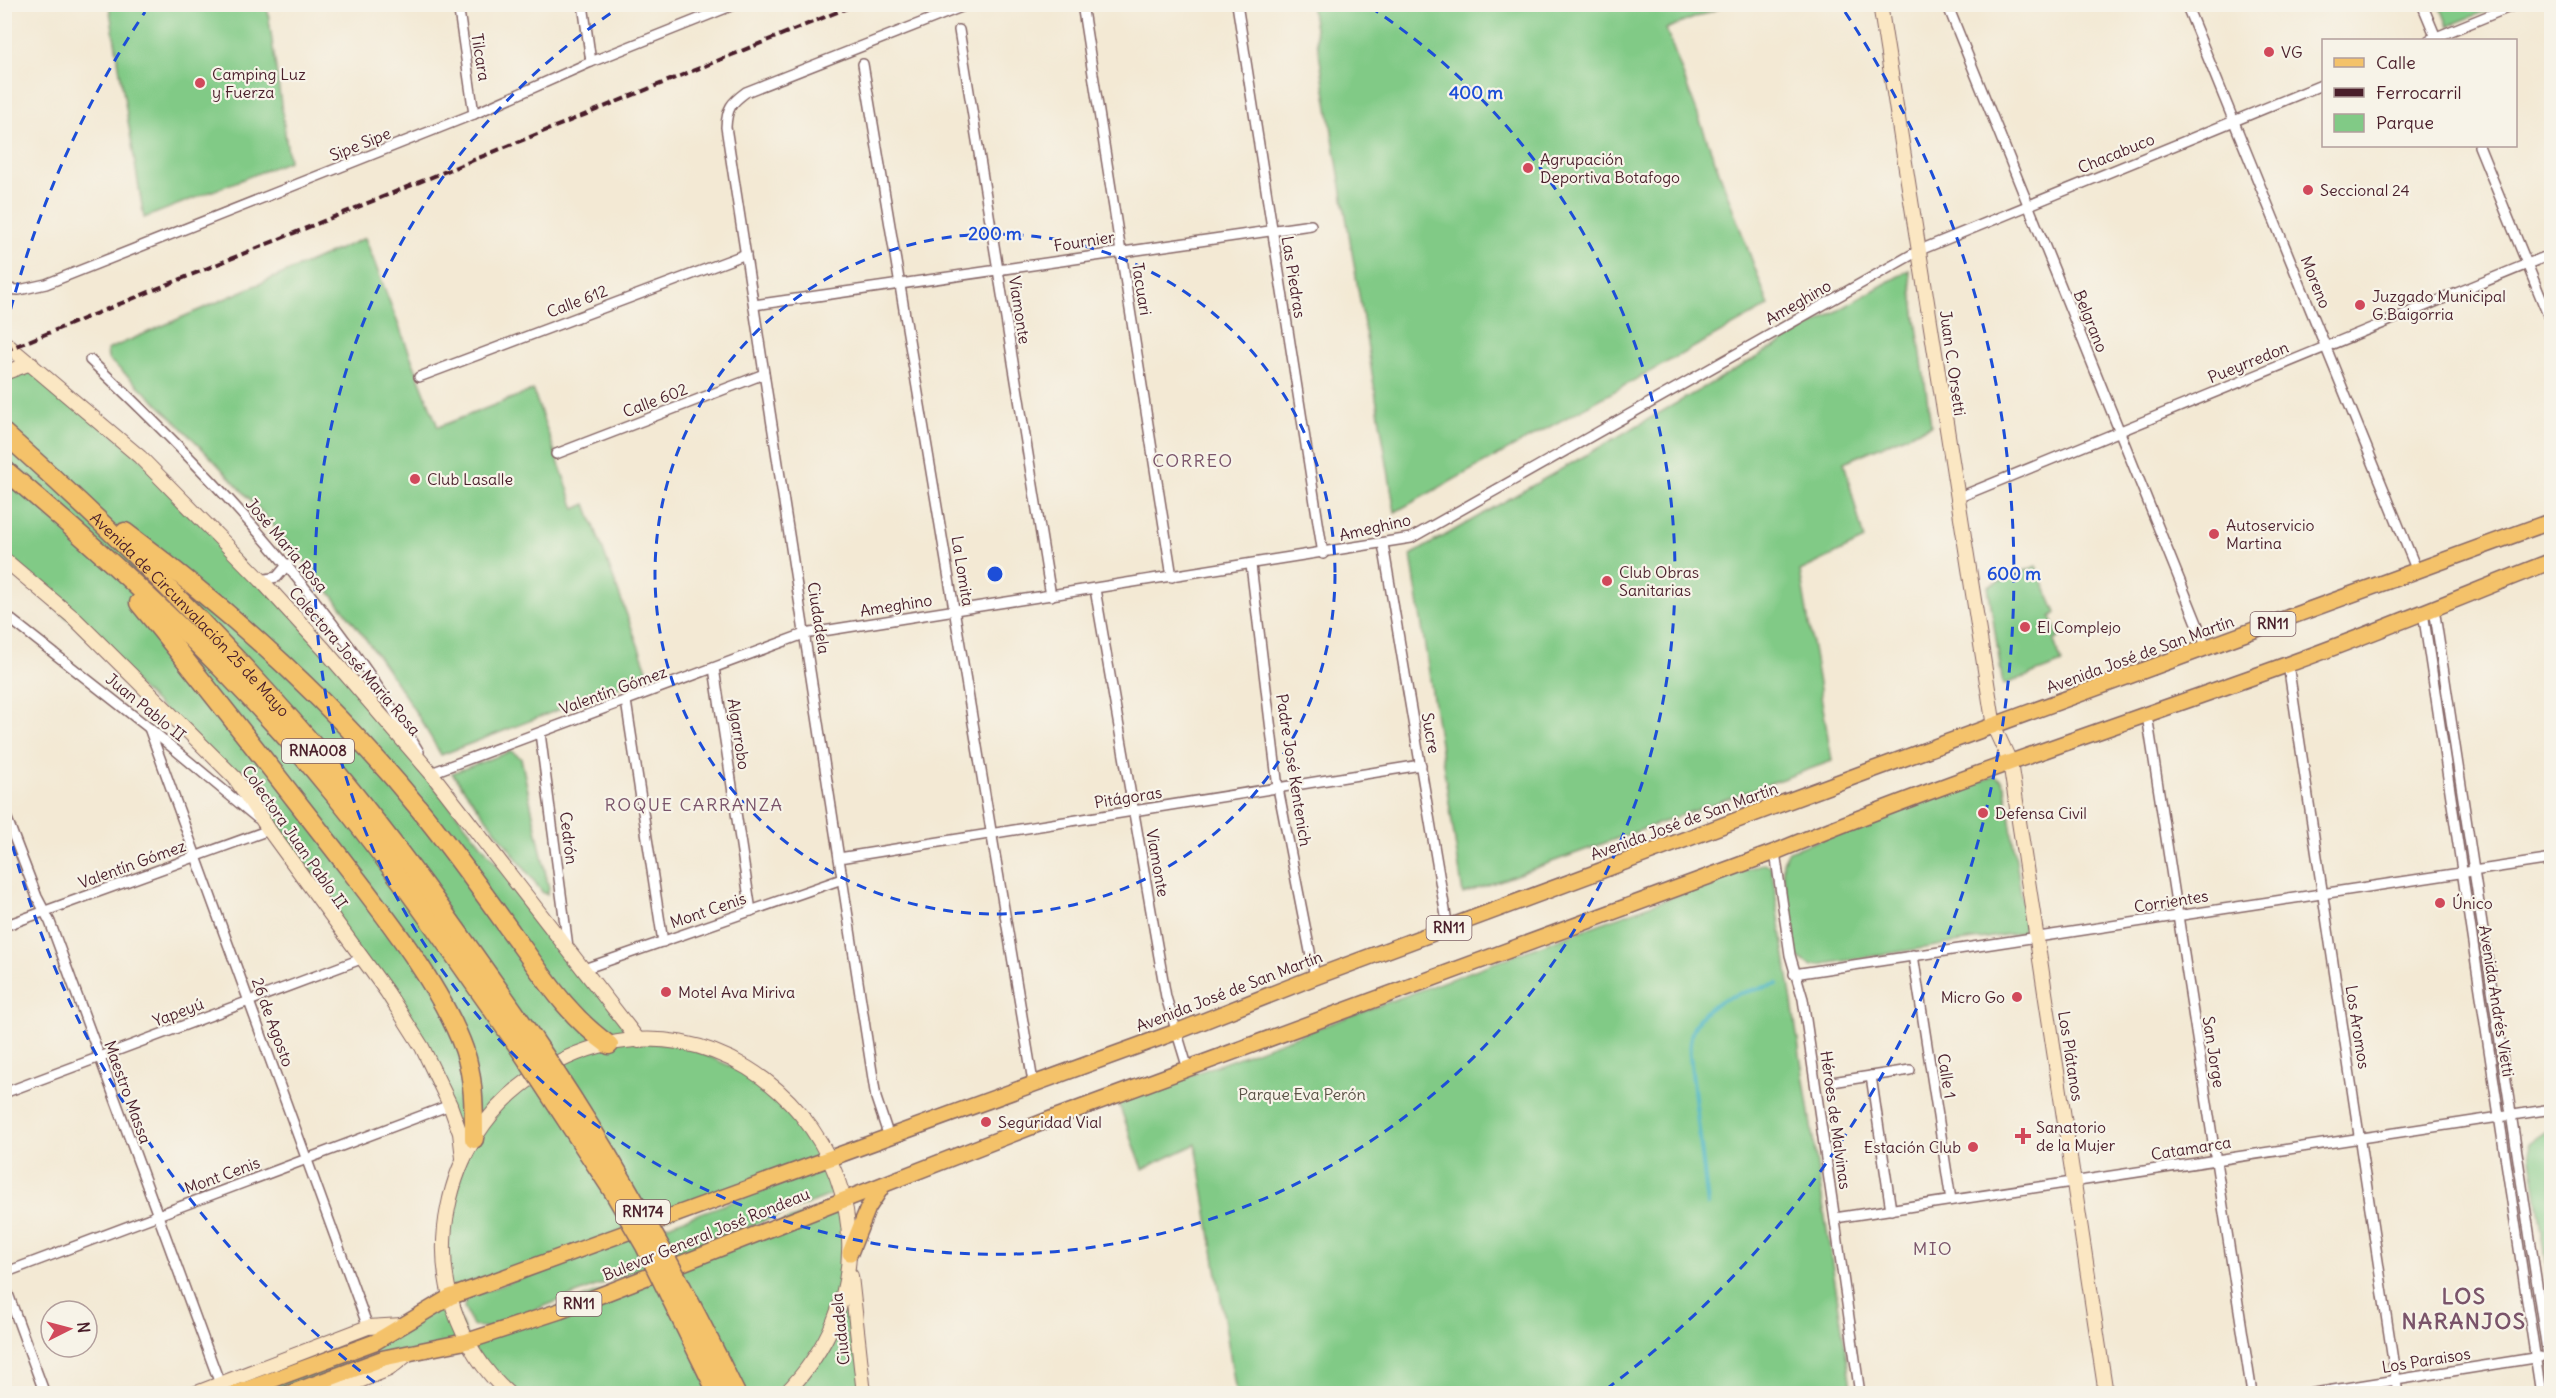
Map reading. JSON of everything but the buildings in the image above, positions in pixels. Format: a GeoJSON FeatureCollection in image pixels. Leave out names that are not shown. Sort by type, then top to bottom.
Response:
{"type":"FeatureCollection","features":[{"type":"Feature","properties":{"kind":"highway","name":"Avenida de Circunvalación 25 de Mayo"},"geometry":{"type":"LineString","coordinates":[[4,433],[68,490],[147,566],[271,696],[346,784],[417,874],[527,1044]]}},
{"type":"Feature","properties":{"kind":"highway","name":"Avenida de Circunvalación 25 de Mayo"},"geometry":{"type":"LineString","coordinates":[[4,469],[75,529],[213,660],[332,791],[527,1044]]}},
{"type":"Feature","properties":{"kind":"highway"},"geometry":{"type":"LineString","coordinates":[[68,490],[220,605],[344,724],[409,796],[460,861],[568,1010],[609,1045]]}},
{"type":"Feature","properties":{"kind":"highway"},"geometry":{"type":"LineString","coordinates":[[75,529],[138,601],[241,730],[373,900],[429,982],[453,1023],[465,1051],[471,1082],[474,1139]]}},
{"type":"Feature","properties":{"kind":"highway","name":"RN174"},"geometry":{"type":"LineString","coordinates":[[527,1044],[645,1246],[718,1394]]}},
{"type":"Feature","properties":{"kind":"highway","name":"RN174"},"geometry":{"type":"LineString","coordinates":[[527,1044],[627,1184],[691,1300],[736,1394]]}},
{"type":"Feature","properties":{"kind":"main road","name":"Juan C. Orsetti"},"geometry":{"type":"LineString","coordinates":[[1880,4],[1994,727]]}},
{"type":"Feature","properties":{"kind":"main road","name":"Colectora José María Rosa"},"geometry":{"type":"LineString","coordinates":[[4,342],[32,363],[140,457],[261,580],[431,773],[639,1041]]}},
{"type":"Feature","properties":{"kind":"main road"},"geometry":{"type":"LineString","coordinates":[[4,373],[32,363]]}},
{"type":"Feature","properties":{"kind":"main road","name":"Avenida José de San Martín"},"geometry":{"type":"LineString","coordinates":[[830,1158],[1033,1082],[1176,1032],[1315,977],[2552,521]]}},
{"type":"Feature","properties":{"kind":"main road","name":"Colectora Juan Pablo II"},"geometry":{"type":"LineString","coordinates":[[4,559],[75,619],[235,778],[361,959],[387,992],[422,1047],[460,1133],[463,1158]]}},
{"type":"Feature","properties":{"kind":"main road","name":"RN11"},"geometry":{"type":"LineString","coordinates":[[844,1199],[1775,852],[1849,821],[2288,664],[2552,561]]}},
{"type":"Feature","properties":{"kind":"main road","name":"Los Plátanos"},"geometry":{"type":"LineString","coordinates":[[1994,727],[2010,762],[2106,1394]]}},
{"type":"Feature","properties":{"kind":"main road","name":"Ciudadela"},"geometry":{"type":"LineString","coordinates":[[509,1394],[468,1341],[450,1297],[443,1264],[443,1231],[451,1192],[463,1158],[494,1111],[518,1088],[545,1068],[576,1054],[609,1045],[639,1041],[684,1045],[717,1054],[744,1066],[772,1085],[795,1105],[815,1130],[830,1158],[844,1199],[864,1394]]}},
{"type":"Feature","properties":{"kind":"main road","name":"Bulevar General José Rondeau"},"geometry":{"type":"LineString","coordinates":[[234,1394],[375,1342],[450,1297],[830,1158]]}},
{"type":"Feature","properties":{"kind":"main road"},"geometry":{"type":"LineString","coordinates":[[785,1394],[803,1375],[831,1331],[843,1294],[849,1257],[868,1208],[883,1185]]}},
{"type":"Feature","properties":{"kind":"main road","name":"Bulevar General José Rondeau"},"geometry":{"type":"LineString","coordinates":[[288,1394],[384,1358],[468,1341],[560,1311],[844,1199]]}},
{"type":"Feature","properties":{"kind":"main road","name":"Bulevar General José Rondeau"},"geometry":{"type":"LineString","coordinates":[[194,1394],[368,1327],[402,1325]]}},
{"type":"Feature","properties":{"kind":"main road","name":"Bulevar General José Rondeau"},"geometry":{"type":"LineString","coordinates":[[327,1394],[389,1370],[408,1354]]}},
{"type":"Feature","properties":{"kind":"street","name":"Tilcara"},"geometry":{"type":"LineString","coordinates":[[458,4],[474,114]]}},
{"type":"Feature","properties":{"kind":"street"},"geometry":{"type":"LineString","coordinates":[[582,4],[591,62]]}},
{"type":"Feature","properties":{"kind":"street","name":"Sipe Sipe"},"geometry":{"type":"LineString","coordinates":[[4,290],[20,291],[46,284],[474,114],[591,62],[686,26],[706,9],[736,4]]}},
{"type":"Feature","properties":{"kind":"street","name":"Ciudadela"},"geometry":{"type":"LineString","coordinates":[[890,1137],[876,1098],[726,127],[727,112],[731,103],[746,92],[969,4]]}},
{"type":"Feature","properties":{"kind":"street","name":"Tacuari"},"geometry":{"type":"LineString","coordinates":[[1082,4],[1172,577]]}},
{"type":"Feature","properties":{"kind":"street","name":"Las Piedras"},"geometry":{"type":"LineString","coordinates":[[1237,4],[1323,554]]}},
{"type":"Feature","properties":{"kind":"street","name":"Belgrano"},"geometry":{"type":"LineString","coordinates":[[1947,4],[2207,648]]}},
{"type":"Feature","properties":{"kind":"street","name":"Moreno"},"geometry":{"type":"LineString","coordinates":[[2186,4],[2417,571]]}},
{"type":"Feature","properties":{"kind":"street"},"geometry":{"type":"LineString","coordinates":[[2422,4],[2434,39]]}},
{"type":"Feature","properties":{"kind":"street"},"geometry":{"type":"LineString","coordinates":[[2436,39],[2517,4]]}},
{"type":"Feature","properties":{"kind":"street","name":"Viamonte"},"geometry":{"type":"LineString","coordinates":[[959,30],[1051,596]]}},
{"type":"Feature","properties":{"kind":"street","name":"La Lomita"},"geometry":{"type":"LineString","coordinates":[[863,64],[1033,1082]]}},
{"type":"Feature","properties":{"kind":"street","name":"Chacabuco"},"geometry":{"type":"LineString","coordinates":[[1920,250],[2322,85]]}},
{"type":"Feature","properties":{"kind":"street"},"geometry":{"type":"LineString","coordinates":[[2479,147],[2552,325]]}},
{"type":"Feature","properties":{"kind":"street","name":"Fournier"},"geometry":{"type":"LineString","coordinates":[[754,305],[1121,250],[1311,225]]}},
{"type":"Feature","properties":{"kind":"street","name":"Ameghino"},"geometry":{"type":"LineString","coordinates":[[804,634],[1323,554],[1411,538],[1920,250]]}},
{"type":"Feature","properties":{"kind":"street","name":"Calle 612"},"geometry":{"type":"LineString","coordinates":[[419,377],[746,254]]}},
{"type":"Feature","properties":{"kind":"street","name":"Pueyrredon"},"geometry":{"type":"LineString","coordinates":[[1957,498],[2552,254]]}},
{"type":"Feature","properties":{"kind":"street","name":"José María Rosa"},"geometry":{"type":"LineString","coordinates":[[90,360],[172,437],[288,564],[362,663],[431,773]]}},
{"type":"Feature","properties":{"kind":"street","name":"Calle 602"},"geometry":{"type":"LineString","coordinates":[[556,454],[764,374]]}},
{"type":"Feature","properties":{"kind":"street","name":"Sucre"},"geometry":{"type":"LineString","coordinates":[[1383,544],[1448,928]]}},
{"type":"Feature","properties":{"kind":"street"},"geometry":{"type":"LineString","coordinates":[[261,580],[277,577],[288,564]]}},
{"type":"Feature","properties":{"kind":"street","name":"Padre José Kentenich"},"geometry":{"type":"LineString","coordinates":[[1251,565],[1278,788],[1315,977]]}},
{"type":"Feature","properties":{"kind":"street","name":"Viamonte"},"geometry":{"type":"LineString","coordinates":[[1095,589],[1166,997],[1188,1069]]}},
{"type":"Feature","properties":{"kind":"street","name":"Avenida Andrés Vietti"},"geometry":{"type":"LineString","coordinates":[[2429,610],[2474,871],[2552,1383]]}},
{"type":"Feature","properties":{"kind":"street","name":"Avenida Andrés Vietti"},"geometry":{"type":"LineString","coordinates":[[2429,610],[2463,873],[2541,1394]]}},
{"type":"Feature","properties":{"kind":"street","name":"Juan Pablo II"},"geometry":{"type":"LineString","coordinates":[[4,614],[149,728],[268,828]]}},
{"type":"Feature","properties":{"kind":"street","name":"Valentín Gómez"},"geometry":{"type":"LineString","coordinates":[[431,773],[804,634]]}},
{"type":"Feature","properties":{"kind":"street","name":"Los Aromos"},"geometry":{"type":"LineString","coordinates":[[2288,664],[2398,1394]]}},
{"type":"Feature","properties":{"kind":"street","name":"Algarrobo"},"geometry":{"type":"LineString","coordinates":[[714,669],[751,911]]}},
{"type":"Feature","properties":{"kind":"street"},"geometry":{"type":"LineString","coordinates":[[626,701],[663,942]]}},
{"type":"Feature","properties":{"kind":"street","name":"San Jorge"},"geometry":{"type":"LineString","coordinates":[[2146,715],[2252,1394]]}},
{"type":"Feature","properties":{"kind":"street","name":"26 de Agosto"},"geometry":{"type":"LineString","coordinates":[[149,728],[368,1327]]}},
{"type":"Feature","properties":{"kind":"street","name":"Cedrón"},"geometry":{"type":"LineString","coordinates":[[540,733],[568,947]]}},
{"type":"Feature","properties":{"kind":"street","name":"Pitágoras"},"geometry":{"type":"LineString","coordinates":[[839,858],[1421,765]]}},
{"type":"Feature","properties":{"kind":"street","name":"Maestro Massa"},"geometry":{"type":"LineString","coordinates":[[4,811],[44,911],[220,1384]]}},
{"type":"Feature","properties":{"kind":"street","name":"Valentín Gómez"},"geometry":{"type":"LineString","coordinates":[[4,926],[268,828]]}},
{"type":"Feature","properties":{"kind":"street","name":"Héroes de Malvinas"},"geometry":{"type":"LineString","coordinates":[[1775,852],[1794,974],[1803,999],[1860,1394]]}},
{"type":"Feature","properties":{"kind":"street","name":"Corrientes"},"geometry":{"type":"LineString","coordinates":[[1794,974],[2552,859]]}},
{"type":"Feature","properties":{"kind":"street","name":"Mont Cenis"},"geometry":{"type":"LineString","coordinates":[[584,969],[842,879]]}},
{"type":"Feature","properties":{"kind":"street","name":"Calle 1"},"geometry":{"type":"LineString","coordinates":[[1913,955],[1951,1200]]}},
{"type":"Feature","properties":{"kind":"street","name":"Yapeyú"},"geometry":{"type":"LineString","coordinates":[[4,1093],[361,959]]}},
{"type":"Feature","properties":{"kind":"street"},"geometry":{"type":"LineString","coordinates":[[1832,1082],[1910,1070]]}},
{"type":"Feature","properties":{"kind":"street"},"geometry":{"type":"LineString","coordinates":[[1871,1076],[1891,1210]]}},
{"type":"Feature","properties":{"kind":"street","name":"Mont Cenis"},"geometry":{"type":"LineString","coordinates":[[4,1273],[450,1106]]}},
{"type":"Feature","properties":{"kind":"street","name":"Catamarca"},"geometry":{"type":"LineString","coordinates":[[1835,1218],[2552,1109]]}},
{"type":"Feature","properties":{"kind":"street"},"geometry":{"type":"LineString","coordinates":[[4,1283],[45,1394]]}},
{"type":"Feature","properties":{"kind":"street","name":"Los Paraisos"},"geometry":{"type":"LineString","coordinates":[[2308,1394],[2547,1355]]}},
{"type":"Feature","properties":{"kind":"green space","name":"Camping Luz y Fuerza"},"geometry":{"type":"Polygon","coordinates":[[[109,5],[267,5],[289,161],[144,218],[109,5]]]}},
{"type":"Feature","properties":{"kind":"green space","name":"Agrupación Deportiva Botafogo"},"geometry":{"type":"Polygon","coordinates":[[[1311,5],[1727,5],[1666,29],[1769,306],[1395,512],[1311,5]]]}},
{"type":"Feature","properties":{"kind":"green space"},"geometry":{"type":"Polygon","coordinates":[[[2440,5],[2501,5],[2448,26],[2440,5]]]}},
{"type":"Feature","properties":{"kind":"green space","name":"Club Lasalle"},"geometry":{"type":"Polygon","coordinates":[[[365,238],[438,427],[533,390],[575,509],[586,504],[649,675],[441,755],[371,646],[290,544],[156,402],[108,359],[107,350],[365,238]]]}},
{"type":"Feature","properties":{"kind":"green space","name":"Club Obras Sanitarias"},"geometry":{"type":"Polygon","coordinates":[[[1909,270],[1931,425],[1844,462],[1864,540],[1800,571],[1832,761],[1463,894],[1411,555],[1909,270]]]}},
{"type":"Feature","properties":{"kind":"green space"},"geometry":{"type":"Polygon","coordinates":[[[31,363],[140,457],[324,649],[639,1041],[684,1045],[772,1085],[830,1158],[451,1297],[468,1341],[844,1199],[864,1393],[509,1393],[467,1341],[408,1354],[327,1393],[194,1393],[368,1327],[402,1325],[450,1297],[443,1265],[463,1158],[422,1047],[235,778],[5,559],[5,373],[31,363]]]}},
{"type":"Feature","properties":{"kind":"green space","name":"El Complejo"},"geometry":{"type":"Polygon","coordinates":[[[2036,566],[2056,613],[2051,617],[2059,638],[2054,641],[2062,663],[2003,685],[1988,586],[2036,566]]]}},
{"type":"Feature","properties":{"kind":"green space"},"geometry":{"type":"Polygon","coordinates":[[[511,751],[521,758],[549,889],[547,894],[543,893],[452,773],[511,751]]]}},
{"type":"Feature","properties":{"kind":"green space"},"geometry":{"type":"Polygon","coordinates":[[[1995,776],[2005,787],[2025,920],[2023,932],[1812,966],[1796,956],[1783,871],[1783,862],[1789,851],[1995,776]]]}},
{"type":"Feature","properties":{"kind":"green space","name":"Parque Eva Perón"},"geometry":{"type":"Polygon","coordinates":[[[1764,863],[1770,866],[1772,872],[1852,1393],[1236,1393],[1196,1144],[1143,1169],[1118,1102],[1764,863]]]}},
{"type":"Feature","properties":{"kind":"green space"},"geometry":{"type":"Polygon","coordinates":[[[2552,1129],[2551,1294],[2529,1143],[2552,1129]]]}},
{"type":"Feature","properties":{"kind":"green space"},"geometry":{"type":"Polygon","coordinates":[[[828,1167],[835,1193],[488,1328],[473,1326],[464,1307],[466,1298],[828,1167]]]}},
{"type":"Feature","properties":{"kind":"waterway"},"geometry":{"type":"LineString","coordinates":[[1708,1205],[1690,1056],[1691,1038],[1696,1023],[1716,1004],[1730,997],[1778,984]]}},
{"type":"Feature","properties":{"kind":"railway"},"geometry":{"type":"LineString","coordinates":[[4,351],[857,4]]}},
{"type":"Feature","properties":{"kind":"place","name":"VG"},"geometry":{"type":"Point","coordinates":[2269,52]}},
{"type":"Feature","properties":{"kind":"place","name":"Camping Luz y Fuerza"},"geometry":{"type":"Point","coordinates":[200,83]}},
{"type":"Feature","properties":{"kind":"place","name":"Agrupación Deportiva Botafogo"},"geometry":{"type":"Point","coordinates":[1528,168]}},
{"type":"Feature","properties":{"kind":"place","name":"Seccional 24"},"geometry":{"type":"Point","coordinates":[2308,190]}},
{"type":"Feature","properties":{"kind":"place","name":"Juzgado Municipal G.Baigorria"},"geometry":{"type":"Point","coordinates":[2360,305]}},
{"type":"Feature","properties":{"kind":"place","name":"Club Lasalle"},"geometry":{"type":"Point","coordinates":[415,479]}},
{"type":"Feature","properties":{"kind":"place","name":"Autoservicio Martina"},"geometry":{"type":"Point","coordinates":[2214,534]}},
{"type":"Feature","properties":{"kind":"place","name":"Club Obras Sanitarias"},"geometry":{"type":"Point","coordinates":[1607,581]}},
{"type":"Feature","properties":{"kind":"place","name":"El Complejo"},"geometry":{"type":"Point","coordinates":[2025,627]}},
{"type":"Feature","properties":{"kind":"place","name":"Defensa Civil"},"geometry":{"type":"Point","coordinates":[1983,813]}},
{"type":"Feature","properties":{"kind":"place","name":"Único"},"geometry":{"type":"Point","coordinates":[2440,903]}},
{"type":"Feature","properties":{"kind":"place","name":"Motel Ava Miriva"},"geometry":{"type":"Point","coordinates":[666,992]}},
{"type":"Feature","properties":{"kind":"place","name":"Micro Go"},"geometry":{"type":"Point","coordinates":[2017,997]}},
{"type":"Feature","properties":{"kind":"place","name":"Seguridad Vial"},"geometry":{"type":"Point","coordinates":[986,1122]}},
{"type":"Feature","properties":{"kind":"place","name":"Sanatorio de la Mujer"},"geometry":{"type":"Point","coordinates":[2023,1136]}},
{"type":"Feature","properties":{"kind":"place","name":"Estación Club"},"geometry":{"type":"Point","coordinates":[1973,1147]}},
{"type":"Feature","properties":{"kind":"district","name":"CORREO"},"geometry":{"type":"Point","coordinates":[1193,461]}},
{"type":"Feature","properties":{"kind":"district","name":"ROQUE CARRANZA"},"geometry":{"type":"Point","coordinates":[694,805]}},
{"type":"Feature","properties":{"kind":"district","name":"MIO"},"geometry":{"type":"Point","coordinates":[1933,1249]}},
{"type":"Feature","properties":{"kind":"district","name":"LOS NARANJOS"},"geometry":{"type":"Point","coordinates":[2464,1308]}}]}
